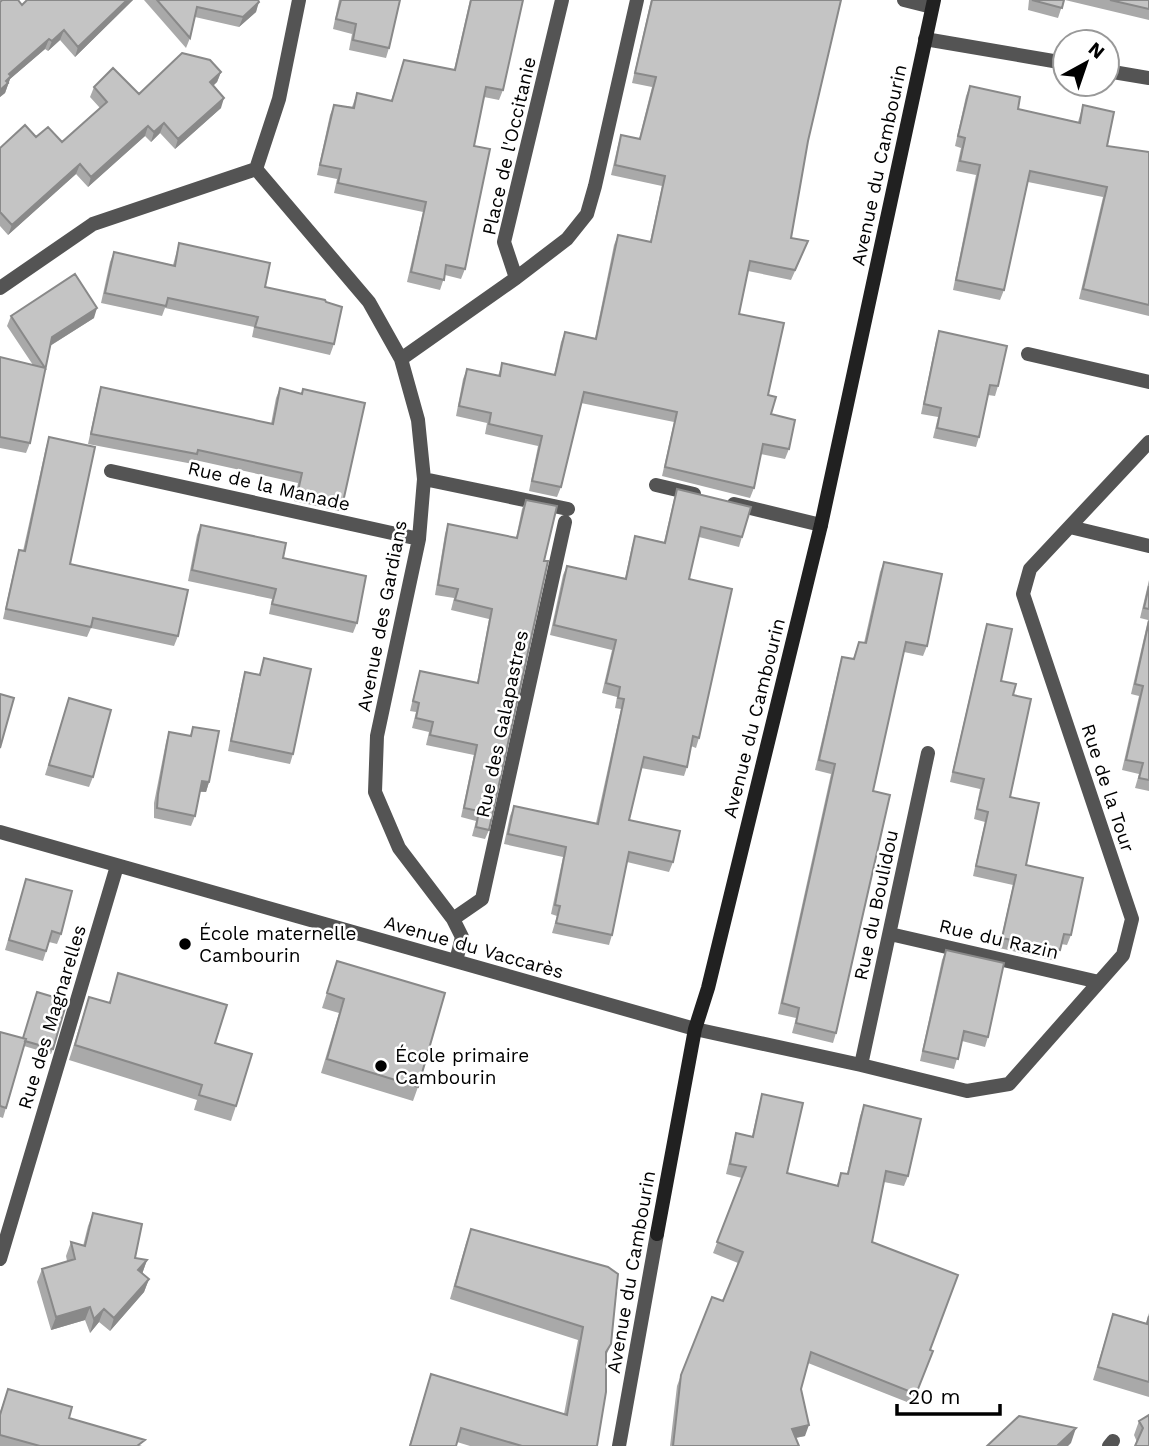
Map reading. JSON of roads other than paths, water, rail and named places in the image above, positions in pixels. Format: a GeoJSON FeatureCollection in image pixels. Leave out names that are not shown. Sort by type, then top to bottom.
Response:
{"type":"FeatureCollection","features":[{"type":"Feature","properties":{"kind":"street"},"geometry":{"type":"LineString","coordinates":[[0,288],[93,223],[256,169],[279,99],[299,0]]}},
{"type":"Feature","properties":{"kind":"street","name":"Place de l'Occitanie"},"geometry":{"type":"LineString","coordinates":[[516,278],[504,242],[562,0]]}},
{"type":"Feature","properties":{"kind":"street"},"geometry":{"type":"LineString","coordinates":[[401,359],[567,239],[587,214],[637,0]]}},
{"type":"Feature","properties":{"kind":"street"},"geometry":{"type":"LineString","coordinates":[[904,0],[933,4]]}},
{"type":"Feature","properties":{"kind":"street","name":"Avenue du Cambourin"},"geometry":{"type":"LineString","coordinates":[[619,1446],[695,1030],[708,988],[821,525],[933,4]]}},
{"type":"Feature","properties":{"kind":"street"},"geometry":{"type":"LineString","coordinates":[[925,39],[1051,61]]}},
{"type":"Feature","properties":{"kind":"street"},"geometry":{"type":"LineString","coordinates":[[1121,73],[1149,78]]}},
{"type":"Feature","properties":{"kind":"street","name":"Avenue des Gardians"},"geometry":{"type":"LineString","coordinates":[[256,169],[369,302],[401,359],[418,420],[424,479],[419,540],[377,736],[375,792],[399,848],[453,919],[462,937],[456,961]]}},
{"type":"Feature","properties":{"kind":"street"},"geometry":{"type":"LineString","coordinates":[[1028,354],[1149,382]]}},
{"type":"Feature","properties":{"kind":"street","name":"Rue de la Tour"},"geometry":{"type":"LineString","coordinates":[[695,1030],[861,1065],[967,1091],[1009,1084],[1123,955],[1132,919],[1023,593],[1030,569],[1149,442]]}},
{"type":"Feature","properties":{"kind":"street","name":"Rue de la Manade"},"geometry":{"type":"LineString","coordinates":[[111,471],[419,540]]}},
{"type":"Feature","properties":{"kind":"street","name":"Rue des Galapastres"},"geometry":{"type":"LineString","coordinates":[[424,479],[567,515],[482,899],[453,919]]}},
{"type":"Feature","properties":{"kind":"street"},"geometry":{"type":"LineString","coordinates":[[656,485],[821,525]]}},
{"type":"Feature","properties":{"kind":"street"},"geometry":{"type":"LineString","coordinates":[[1070,527],[1149,546]]}},
{"type":"Feature","properties":{"kind":"street","name":"Rue du Boulidou"},"geometry":{"type":"LineString","coordinates":[[861,1065],[928,753]]}},
{"type":"Feature","properties":{"kind":"street","name":"Avenue du Vaccarès"},"geometry":{"type":"LineString","coordinates":[[0,832],[695,1030]]}},
{"type":"Feature","properties":{"kind":"street","name":"Rue des Magnarelles"},"geometry":{"type":"LineString","coordinates":[[0,1259],[117,866]]}},
{"type":"Feature","properties":{"kind":"street","name":"Rue du Razin"},"geometry":{"type":"LineString","coordinates":[[890,934],[1099,982]]}},
{"type":"Feature","properties":{"kind":"place","name":"École maternelle Cambourin"},"geometry":{"type":"Point","coordinates":[185,944]}},
{"type":"Feature","properties":{"kind":"place","name":"École primaire Cambourin"},"geometry":{"type":"Point","coordinates":[381,1066]}}]}
